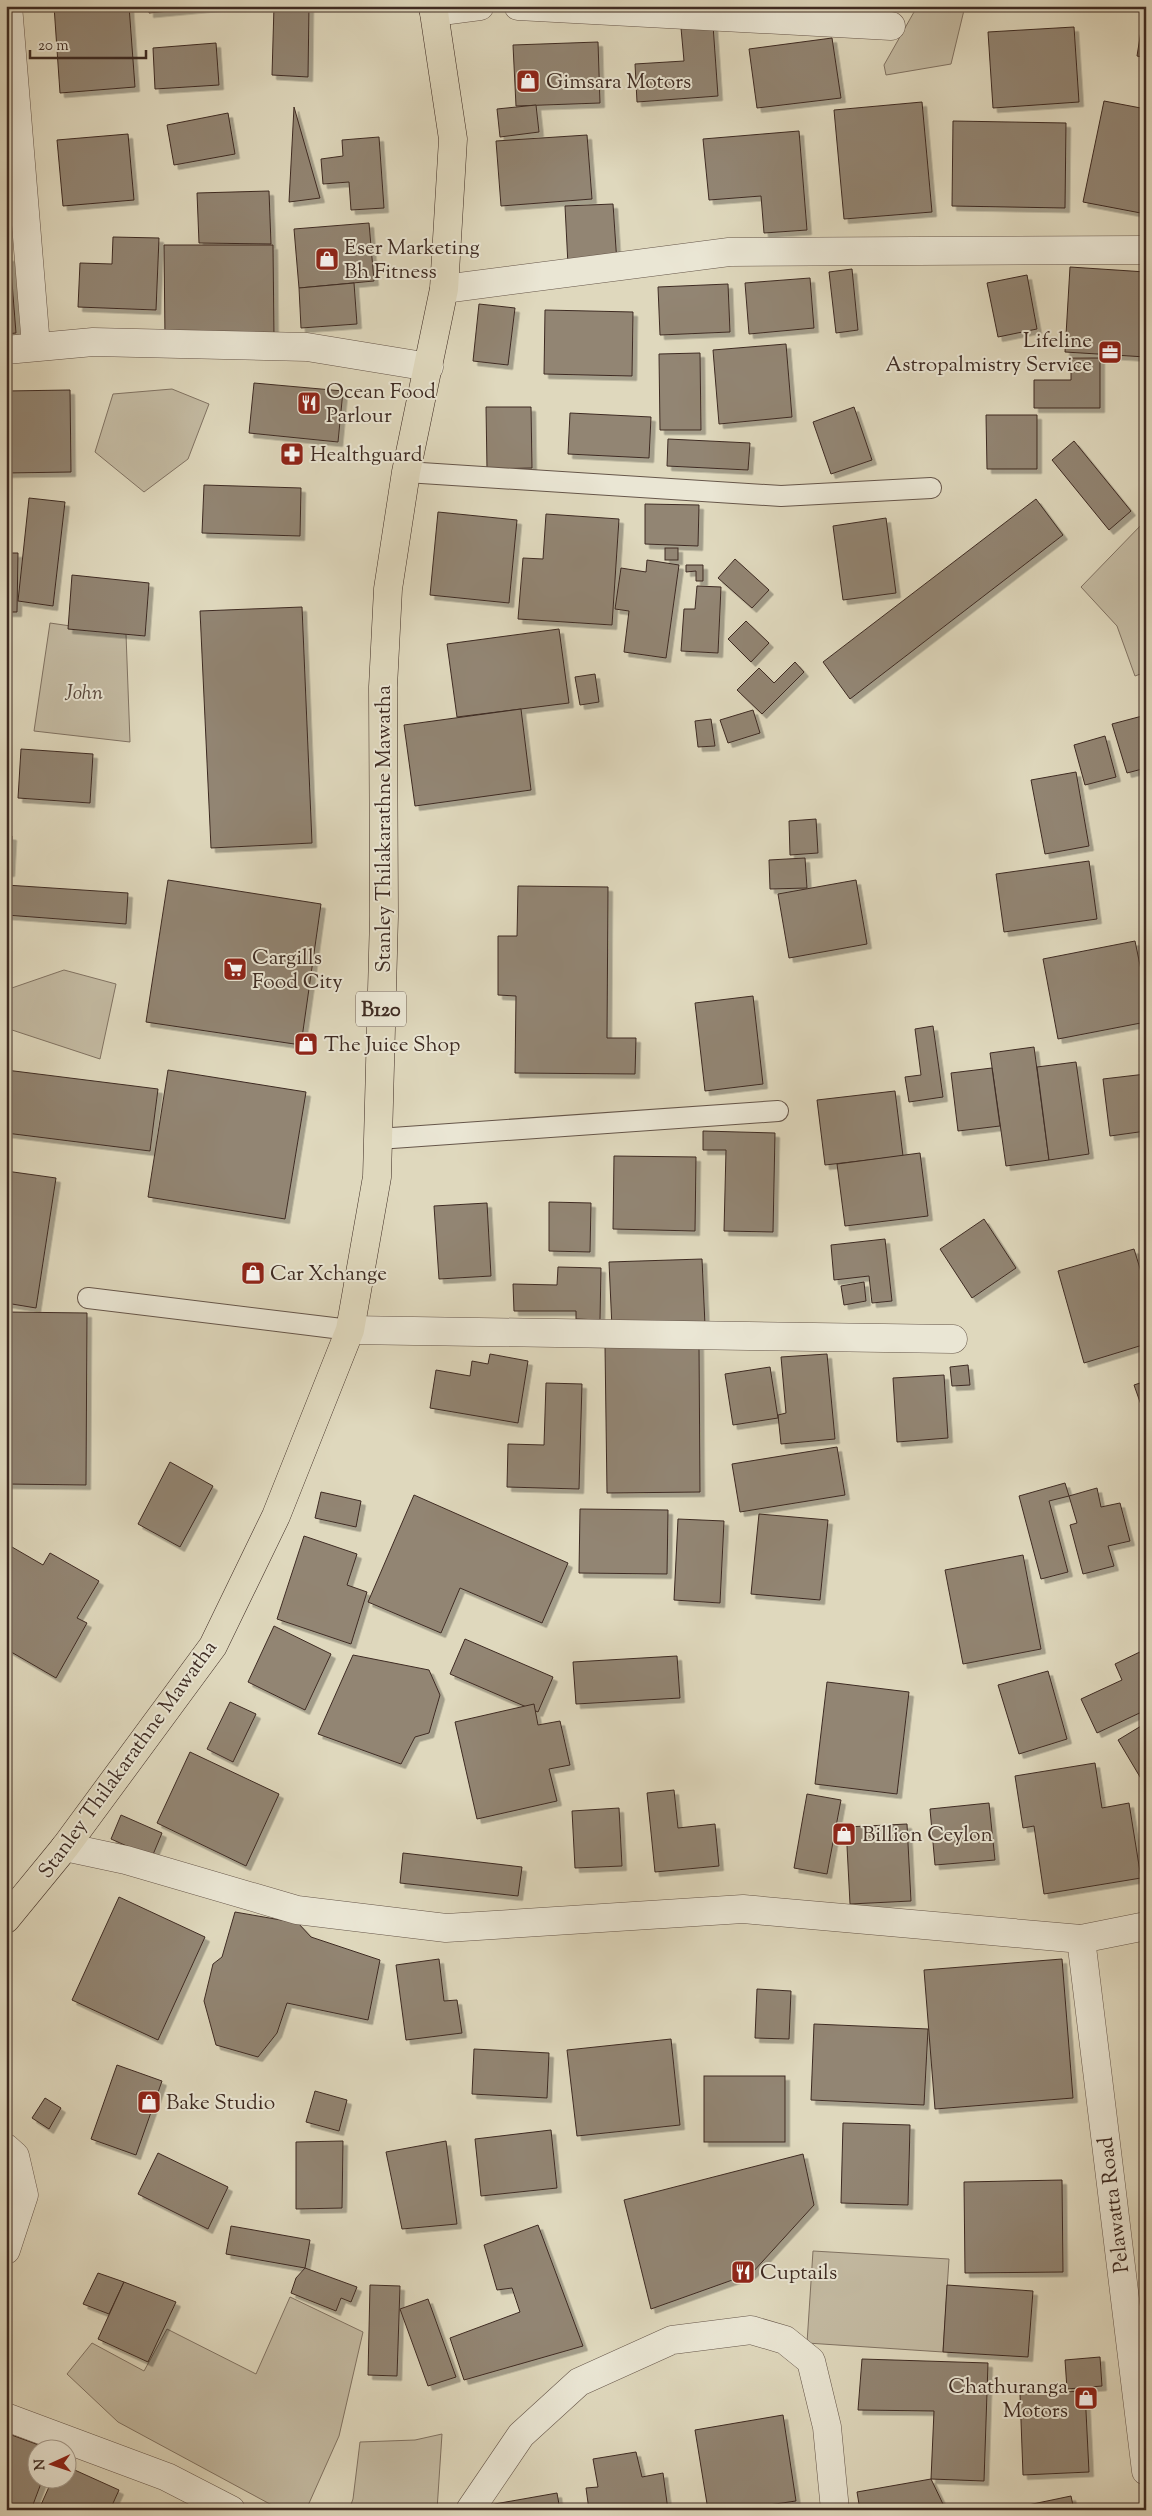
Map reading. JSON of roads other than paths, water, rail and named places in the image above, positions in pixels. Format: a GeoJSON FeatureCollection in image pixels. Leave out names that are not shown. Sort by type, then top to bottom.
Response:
{"type":"FeatureCollection","features":[{"type":"Feature","properties":{"kind":"main road","name":"Stanley Thilakarathne Mawatha"},"geometry":{"type":"LineString","coordinates":[[6,1919],[65,1847],[213,1646],[276,1516],[350,1330],[378,1177],[384,916],[383,687],[388,589],[406,472],[444,288],[453,139],[433,9]]}},
{"type":"Feature","properties":{"kind":"street"},"geometry":{"type":"LineString","coordinates":[[8,6],[36,346]]}},
{"type":"Feature","properties":{"kind":"street"},"geometry":{"type":"LineString","coordinates":[[433,9],[480,6]]}},
{"type":"Feature","properties":{"kind":"street"},"geometry":{"type":"LineString","coordinates":[[518,6],[892,26]]}},
{"type":"Feature","properties":{"kind":"street"},"geometry":{"type":"LineString","coordinates":[[444,288],[729,252],[1146,250]]}},
{"type":"Feature","properties":{"kind":"street"},"geometry":{"type":"LineString","coordinates":[[6,350],[93,342],[307,347],[429,367]]}},
{"type":"Feature","properties":{"kind":"street"},"geometry":{"type":"LineString","coordinates":[[350,1330],[953,1339]]}},
{"type":"Feature","properties":{"kind":"street"},"geometry":{"type":"LineString","coordinates":[[65,1847],[126,1860],[297,1910],[446,1928],[743,1910],[1081,1939],[1146,1926]]}},
{"type":"Feature","properties":{"kind":"street","name":"Pelawatta Road"},"geometry":{"type":"LineString","coordinates":[[1081,1939],[1146,2472]]}},
{"type":"Feature","properties":{"kind":"street"},"geometry":{"type":"LineString","coordinates":[[6,2148],[15,2156],[24,2195],[6,2250]]}},
{"type":"Feature","properties":{"kind":"street"},"geometry":{"type":"LineString","coordinates":[[470,2510],[520,2435],[579,2382],[672,2340],[751,2330],[785,2340],[812,2361],[827,2427],[835,2510]]}},
{"type":"Feature","properties":{"kind":"street"},"geometry":{"type":"LineString","coordinates":[[6,2417],[167,2477],[231,2510]]}},
{"type":"Feature","properties":{"kind":"lane"},"geometry":{"type":"LineString","coordinates":[[406,472],[781,496],[931,488]]}},
{"type":"Feature","properties":{"kind":"lane"},"geometry":{"type":"LineString","coordinates":[[378,1139],[778,1112]]}},
{"type":"Feature","properties":{"kind":"lane"},"geometry":{"type":"LineString","coordinates":[[88,1298],[350,1330]]}},
{"type":"Feature","properties":{"kind":"place","name":"Gimsara Motors"},"geometry":{"type":"Point","coordinates":[528,81]}},
{"type":"Feature","properties":{"kind":"place","name":"Eser Marketing Bh Fitness"},"geometry":{"type":"Point","coordinates":[327,259]}},
{"type":"Feature","properties":{"kind":"place","name":"Lifeline Astropalmistry Service"},"geometry":{"type":"Point","coordinates":[1110,352]}},
{"type":"Feature","properties":{"kind":"place","name":"Ocean Food Parlour"},"geometry":{"type":"Point","coordinates":[309,403]}},
{"type":"Feature","properties":{"kind":"place","name":"Healthguard"},"geometry":{"type":"Point","coordinates":[292,454]}},
{"type":"Feature","properties":{"kind":"place","name":"Cargills Food City"},"geometry":{"type":"Point","coordinates":[235,969]}},
{"type":"Feature","properties":{"kind":"place","name":"The Juice Shop"},"geometry":{"type":"Point","coordinates":[306,1044]}},
{"type":"Feature","properties":{"kind":"place","name":"Car Xchange"},"geometry":{"type":"Point","coordinates":[253,1273]}},
{"type":"Feature","properties":{"kind":"place","name":"Billion Ceylon"},"geometry":{"type":"Point","coordinates":[844,1834]}},
{"type":"Feature","properties":{"kind":"place","name":"Bake Studio"},"geometry":{"type":"Point","coordinates":[149,2102]}},
{"type":"Feature","properties":{"kind":"place","name":"Cuptails"},"geometry":{"type":"Point","coordinates":[743,2272]}},
{"type":"Feature","properties":{"kind":"place","name":"Chathuranga Motors"},"geometry":{"type":"Point","coordinates":[1086,2398]}},
{"type":"Feature","properties":{"kind":"park label","name":"John"},"geometry":{"type":"Point","coordinates":[84,692]}}]}
